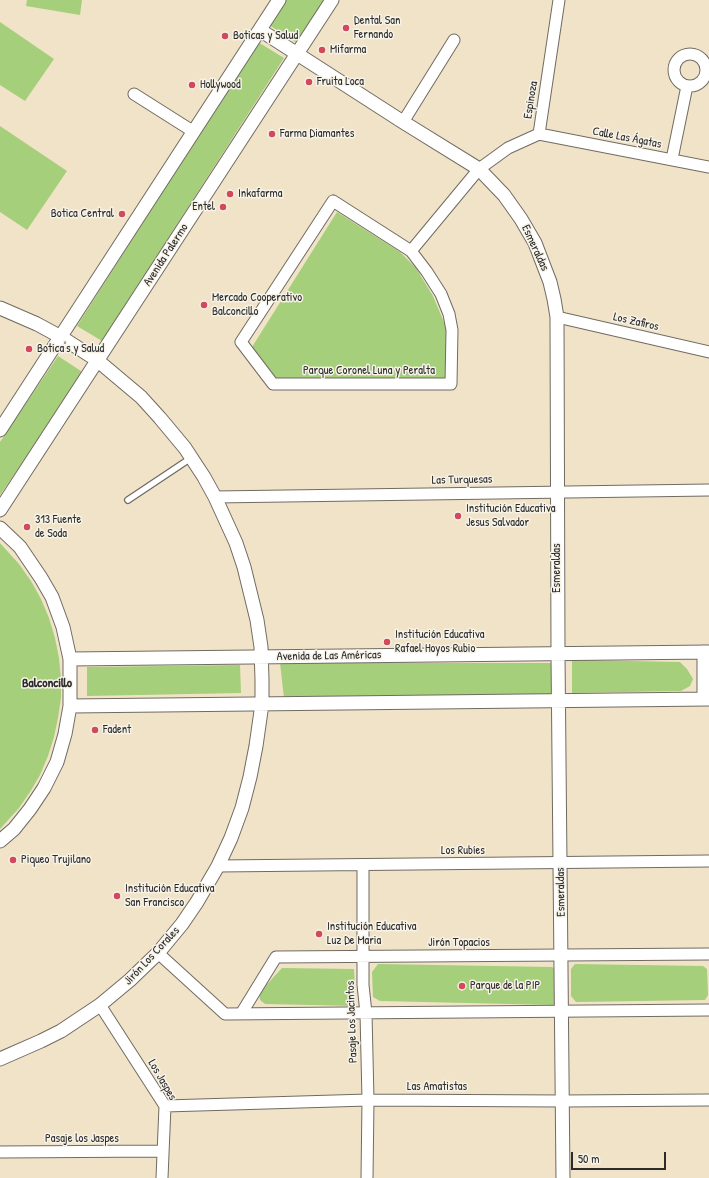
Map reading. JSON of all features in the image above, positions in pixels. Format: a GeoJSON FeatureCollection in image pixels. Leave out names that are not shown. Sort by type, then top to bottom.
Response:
{"type":"FeatureCollection","features":[{"type":"Feature","properties":{"kind":"street"},"geometry":{"type":"LineString","coordinates":[[0,430],[279,0]]}},
{"type":"Feature","properties":{"kind":"street","name":"Avenida Palermo"},"geometry":{"type":"LineString","coordinates":[[0,510],[332,0]]}},
{"type":"Feature","properties":{"kind":"street","name":"Espinoza"},"geometry":{"type":"LineString","coordinates":[[411,251],[479,169],[508,148],[539,134],[559,0]]}},
{"type":"Feature","properties":{"kind":"street","name":"Esmeraldas"},"geometry":{"type":"LineString","coordinates":[[260,30],[296,55],[479,169],[504,195],[521,219],[535,243],[547,272],[557,317],[558,654],[564,1178]]}},
{"type":"Feature","properties":{"kind":"street"},"geometry":{"type":"LineString","coordinates":[[403,122],[454,40]]}},
{"type":"Feature","properties":{"kind":"street"},"geometry":{"type":"LineString","coordinates":[[672,159],[687,86]]}},
{"type":"Feature","properties":{"kind":"street"},"geometry":{"type":"LineString","coordinates":[[134,94],[194,132]]}},
{"type":"Feature","properties":{"kind":"street","name":"Calle Las Ágatas"},"geometry":{"type":"LineString","coordinates":[[539,134],[709,167]]}},
{"type":"Feature","properties":{"kind":"street","name":"Parque Coronel Luna y Peralta"},"geometry":{"type":"LineString","coordinates":[[333,202],[411,251],[441,294],[449,314],[452,330],[451,384],[274,384],[241,342],[333,202]]}},
{"type":"Feature","properties":{"kind":"street","name":"Jirón Los Corales"},"geometry":{"type":"LineString","coordinates":[[0,308],[37,324],[98,360],[141,397],[165,423],[192,457],[215,497],[234,537],[252,593],[261,657],[262,704],[256,746],[242,808],[231,838],[218,866],[182,924],[158,953],[130,980],[100,1005],[61,1030],[0,1059]]}},
{"type":"Feature","properties":{"kind":"street","name":"Los Zafiros"},"geometry":{"type":"LineString","coordinates":[[557,317],[709,352]]}},
{"type":"Feature","properties":{"kind":"street","name":"Las Turquesas"},"geometry":{"type":"LineString","coordinates":[[215,497],[709,490]]}},
{"type":"Feature","properties":{"kind":"street"},"geometry":{"type":"LineString","coordinates":[[0,528],[20,547],[47,587],[63,628],[70,659],[70,706],[65,734],[59,755],[44,788],[30,809],[14,829],[0,840]]}},
{"type":"Feature","properties":{"kind":"street"},"geometry":{"type":"LineString","coordinates":[[70,706],[707,699],[707,652]]}},
{"type":"Feature","properties":{"kind":"street","name":"Avenida de Las Américas"},"geometry":{"type":"LineString","coordinates":[[70,659],[707,652]]}},
{"type":"Feature","properties":{"kind":"street","name":"Los Rubíes"},"geometry":{"type":"LineString","coordinates":[[218,866],[709,861]]}},
{"type":"Feature","properties":{"kind":"street","name":"Pasaje Los Jacintos"},"geometry":{"type":"LineString","coordinates":[[362,864],[363,985],[366,1013],[368,1100],[367,1178]]}},
{"type":"Feature","properties":{"kind":"street"},"geometry":{"type":"LineString","coordinates":[[158,953],[224,1014],[709,1010]]}},
{"type":"Feature","properties":{"kind":"street","name":"Jirón Topacios"},"geometry":{"type":"LineString","coordinates":[[241,1014],[276,957],[709,954]]}},
{"type":"Feature","properties":{"kind":"street","name":"Los Jaspes"},"geometry":{"type":"LineString","coordinates":[[100,1005],[165,1106],[162,1178]]}},
{"type":"Feature","properties":{"kind":"street","name":"Las Amatistas"},"geometry":{"type":"LineString","coordinates":[[165,1106],[368,1100],[709,1100]]}},
{"type":"Feature","properties":{"kind":"street","name":"Pasaje los Jaspes"},"geometry":{"type":"LineString","coordinates":[[0,1152],[163,1152]]}},
{"type":"Feature","properties":{"kind":"lane"},"geometry":{"type":"LineString","coordinates":[[128,500],[192,457]]}},
{"type":"Feature","properties":{"kind":"green space"},"geometry":{"type":"Polygon","coordinates":[[[27,0],[82,0],[80,15],[26,6],[27,0]]]}},
{"type":"Feature","properties":{"kind":"green space"},"geometry":{"type":"Polygon","coordinates":[[[285,0],[325,0],[297,43],[269,25],[285,0]]]}},
{"type":"Feature","properties":{"kind":"green space"},"geometry":{"type":"Polygon","coordinates":[[[0,22],[54,59],[25,101],[0,85],[0,22]]]}},
{"type":"Feature","properties":{"kind":"green space"},"geometry":{"type":"Polygon","coordinates":[[[258,42],[284,58],[102,341],[77,326],[258,42]]]}},
{"type":"Feature","properties":{"kind":"green space"},"geometry":{"type":"Polygon","coordinates":[[[0,126],[67,171],[27,230],[0,212],[0,126]]]}},
{"type":"Feature","properties":{"kind":"green space"},"geometry":{"type":"Polygon","coordinates":[[[337,212],[400,252],[416,268],[433,296],[446,327],[446,378],[277,379],[252,347],[337,212]]]}},
{"type":"Feature","properties":{"kind":"green space"},"geometry":{"type":"Polygon","coordinates":[[[58,356],[84,373],[0,495],[0,442],[58,356]]]}},
{"type":"Feature","properties":{"kind":"green space"},"geometry":{"type":"Polygon","coordinates":[[[0,543],[19,564],[31,581],[49,618],[59,658],[61,698],[54,737],[40,775],[19,808],[0,829],[0,543]]]}},
{"type":"Feature","properties":{"kind":"green space"},"geometry":{"type":"Polygon","coordinates":[[[572,660],[680,662],[687,669],[693,679],[690,686],[681,691],[572,693],[572,660]]]}},
{"type":"Feature","properties":{"kind":"green space"},"geometry":{"type":"Polygon","coordinates":[[[280,663],[551,663],[551,694],[284,698],[280,663]]]}},
{"type":"Feature","properties":{"kind":"green space"},"geometry":{"type":"Polygon","coordinates":[[[240,665],[241,693],[87,696],[87,667],[240,665]]]}},
{"type":"Feature","properties":{"kind":"green space"},"geometry":{"type":"Polygon","coordinates":[[[378,964],[552,967],[557,970],[556,1000],[554,1005],[380,1001],[373,997],[372,972],[378,964]]]}},
{"type":"Feature","properties":{"kind":"green space"},"geometry":{"type":"Polygon","coordinates":[[[575,964],[703,966],[707,969],[708,995],[705,1000],[576,1002],[571,996],[571,969],[575,964]]]}},
{"type":"Feature","properties":{"kind":"green space"},"geometry":{"type":"Polygon","coordinates":[[[282,968],[354,969],[356,1006],[265,1004],[260,1000],[259,993],[282,968]]]}},
{"type":"Feature","properties":{"kind":"place","name":"Dental San Fernando"},"geometry":{"type":"Point","coordinates":[346,28]}},
{"type":"Feature","properties":{"kind":"place","name":"Boticas y Salud"},"geometry":{"type":"Point","coordinates":[225,36]}},
{"type":"Feature","properties":{"kind":"place","name":"Mifarma"},"geometry":{"type":"Point","coordinates":[322,50]}},
{"type":"Feature","properties":{"kind":"place","name":"Fruita Loca"},"geometry":{"type":"Point","coordinates":[309,82]}},
{"type":"Feature","properties":{"kind":"place","name":"Hollywood"},"geometry":{"type":"Point","coordinates":[192,85]}},
{"type":"Feature","properties":{"kind":"place","name":"Farma Diamantes"},"geometry":{"type":"Point","coordinates":[272,134]}},
{"type":"Feature","properties":{"kind":"place","name":"Inkafarma"},"geometry":{"type":"Point","coordinates":[230,194]}},
{"type":"Feature","properties":{"kind":"place","name":"Entel"},"geometry":{"type":"Point","coordinates":[223,207]}},
{"type":"Feature","properties":{"kind":"place","name":"Botica Central"},"geometry":{"type":"Point","coordinates":[122,214]}},
{"type":"Feature","properties":{"kind":"place","name":"Mercado Cooperativo Balconcillo"},"geometry":{"type":"Point","coordinates":[204,305]}},
{"type":"Feature","properties":{"kind":"place","name":"Botica's y Salud"},"geometry":{"type":"Point","coordinates":[29,349]}},
{"type":"Feature","properties":{"kind":"place","name":"Institución Educativa Jesus Salvador"},"geometry":{"type":"Point","coordinates":[458,516]}},
{"type":"Feature","properties":{"kind":"place","name":"313 Fuente de Soda"},"geometry":{"type":"Point","coordinates":[27,527]}},
{"type":"Feature","properties":{"kind":"place","name":"Institución Educativa Rafael Hoyos Rubio"},"geometry":{"type":"Point","coordinates":[387,642]}},
{"type":"Feature","properties":{"kind":"place","name":"Fadent"},"geometry":{"type":"Point","coordinates":[95,730]}},
{"type":"Feature","properties":{"kind":"place","name":"Piqueo Trujilano"},"geometry":{"type":"Point","coordinates":[13,860]}},
{"type":"Feature","properties":{"kind":"place","name":"Institución Educativa San Francisco"},"geometry":{"type":"Point","coordinates":[117,896]}},
{"type":"Feature","properties":{"kind":"place","name":"Institución Educativa Luz De Maria"},"geometry":{"type":"Point","coordinates":[319,934]}},
{"type":"Feature","properties":{"kind":"place","name":"Parque de la PIP"},"geometry":{"type":"Point","coordinates":[462,986]}},
{"type":"Feature","properties":{"kind":"district","name":"Balconcillo"},"geometry":{"type":"Point","coordinates":[47,684]}}]}
